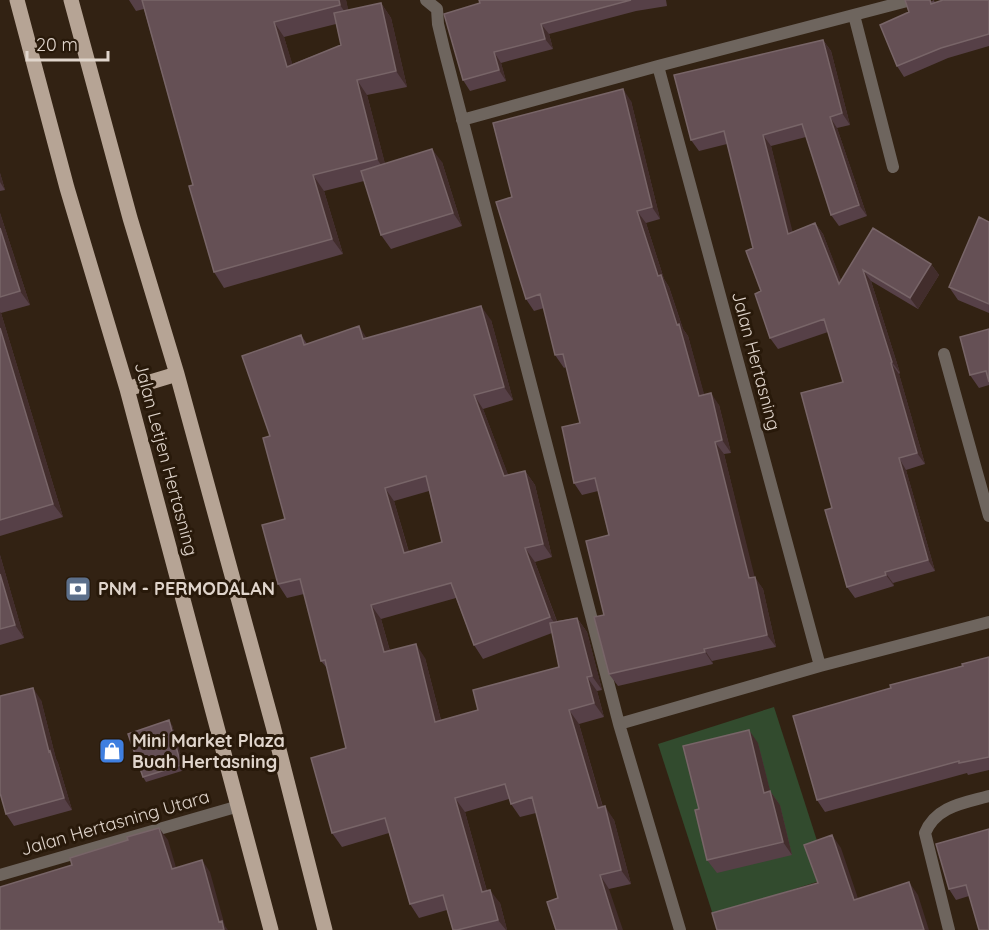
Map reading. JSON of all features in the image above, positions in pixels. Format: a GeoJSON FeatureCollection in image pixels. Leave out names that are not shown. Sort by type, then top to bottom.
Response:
{"type":"FeatureCollection","features":[{"type":"Feature","properties":{"kind":"main road","name":"Jalan Letjen Hertasning"},"geometry":{"type":"LineString","coordinates":[[16,0],[67,188],[127,389],[271,930]]}},
{"type":"Feature","properties":{"kind":"main road","name":"Jalan Letjen Hertasning"},"geometry":{"type":"LineString","coordinates":[[71,0],[130,218],[177,374],[273,726],[325,930]]}},
{"type":"Feature","properties":{"kind":"main road"},"geometry":{"type":"LineString","coordinates":[[127,389],[177,374]]}},
{"type":"Feature","properties":{"kind":"street"},"geometry":{"type":"LineString","coordinates":[[426,0],[440,4],[438,24],[462,120],[620,724],[680,930]]}},
{"type":"Feature","properties":{"kind":"street"},"geometry":{"type":"LineString","coordinates":[[462,120],[911,0]]}},
{"type":"Feature","properties":{"kind":"street"},"geometry":{"type":"LineString","coordinates":[[854,15],[893,167]]}},
{"type":"Feature","properties":{"kind":"street","name":"Jalan Hertasning"},"geometry":{"type":"LineString","coordinates":[[658,66],[820,666]]}},
{"type":"Feature","properties":{"kind":"street"},"geometry":{"type":"LineString","coordinates":[[944,354],[989,516]]}},
{"type":"Feature","properties":{"kind":"street"},"geometry":{"type":"LineString","coordinates":[[620,724],[820,666],[989,622]]}},
{"type":"Feature","properties":{"kind":"street"},"geometry":{"type":"LineString","coordinates":[[949,930],[925,832],[929,822],[939,812],[989,796]]}},
{"type":"Feature","properties":{"kind":"street","name":"Jalan Hertasning Utara"},"geometry":{"type":"LineString","coordinates":[[0,875],[239,806]]}},
{"type":"Feature","properties":{"kind":"green space"},"geometry":{"type":"Polygon","coordinates":[[[774,707],[829,878],[713,915],[658,744],[774,707]]]}},
{"type":"Feature","properties":{"kind":"building"},"geometry":{"type":"Polygon","coordinates":[[[142,0],[339,0],[340,5],[274,22],[287,67],[341,45],[334,13],[381,3],[396,71],[357,80],[377,159],[313,175],[332,239],[214,272],[189,186],[193,185],[142,0]]]}},
{"type":"Feature","properties":{"kind":"building"},"geometry":{"type":"Polygon","coordinates":[[[479,0],[631,0],[541,24],[545,39],[494,52],[499,70],[463,80],[444,14],[480,3],[479,0]]]}},
{"type":"Feature","properties":{"kind":"building"},"geometry":{"type":"Polygon","coordinates":[[[905,0],[930,0],[931,4],[943,0],[989,0],[989,34],[941,48],[897,66],[880,25],[909,12],[905,0]]]}},
{"type":"Feature","properties":{"kind":"building"},"geometry":{"type":"Polygon","coordinates":[[[823,40],[842,113],[830,117],[859,205],[831,215],[802,124],[763,135],[788,234],[815,223],[839,284],[873,228],[931,264],[910,298],[863,270],[917,453],[899,458],[928,560],[885,572],[886,575],[847,587],[825,510],[832,508],[801,393],[843,382],[824,319],[770,338],[755,294],[761,291],[746,251],[753,248],[724,131],[691,140],[674,75],[823,40]]]}},
{"type":"Feature","properties":{"kind":"building"},"geometry":{"type":"Polygon","coordinates":[[[623,89],[652,207],[637,211],[658,276],[661,275],[677,325],[679,324],[699,396],[711,393],[722,440],[715,442],[749,578],[755,577],[767,635],[609,674],[594,617],[604,615],[586,541],[609,535],[595,478],[574,483],[562,427],[580,423],[563,354],[555,355],[540,294],[526,299],[496,202],[512,197],[493,123],[623,89]]]}},
{"type":"Feature","properties":{"kind":"building"},"geometry":{"type":"Polygon","coordinates":[[[432,149],[453,213],[381,235],[361,171],[432,149]]]}},
{"type":"Feature","properties":{"kind":"building"},"geometry":{"type":"Polygon","coordinates":[[[979,217],[989,222],[989,304],[949,287],[979,217]]]}},
{"type":"Feature","properties":{"kind":"building"},"geometry":{"type":"Polygon","coordinates":[[[0,228],[20,291],[0,297],[0,228]]]}},
{"type":"Feature","properties":{"kind":"building"},"geometry":{"type":"Polygon","coordinates":[[[481,306],[504,387],[474,395],[504,476],[525,471],[543,544],[525,548],[550,617],[474,645],[451,583],[371,605],[384,652],[416,644],[435,722],[478,710],[473,690],[559,667],[550,623],[577,618],[592,676],[587,677],[594,703],[569,710],[598,808],[605,806],[621,870],[600,875],[617,930],[556,930],[547,902],[558,898],[532,797],[511,804],[505,784],[455,798],[482,892],[490,890],[498,920],[453,930],[443,895],[410,904],[385,818],[332,833],[311,758],[346,748],[325,660],[321,661],[300,579],[278,584],[262,525],[285,519],[263,438],[270,436],[242,356],[301,335],[304,345],[359,326],[363,339],[481,306]],[[426,476],[385,488],[404,553],[442,542],[426,476]]]}},
{"type":"Feature","properties":{"kind":"building"},"geometry":{"type":"Polygon","coordinates":[[[0,328],[53,504],[0,520],[0,328]]]}},
{"type":"Feature","properties":{"kind":"building"},"geometry":{"type":"Polygon","coordinates":[[[989,329],[989,382],[986,371],[970,375],[960,337],[989,329]]]}},
{"type":"Feature","properties":{"kind":"building"},"geometry":{"type":"Polygon","coordinates":[[[0,574],[15,625],[0,629],[0,574]]]}},
{"type":"Feature","properties":{"kind":"building"},"geometry":{"type":"Polygon","coordinates":[[[989,657],[989,757],[959,763],[959,761],[817,800],[793,716],[989,657]]]}},
{"type":"Feature","properties":{"kind":"building"},"geometry":{"type":"Polygon","coordinates":[[[33,688],[49,752],[64,798],[6,814],[0,793],[0,696],[33,688]]]}},
{"type":"Feature","properties":{"kind":"building"},"geometry":{"type":"Polygon","coordinates":[[[169,720],[181,765],[143,777],[128,734],[169,720]]]}},
{"type":"Feature","properties":{"kind":"building"},"geometry":{"type":"Polygon","coordinates":[[[749,730],[764,793],[770,791],[783,842],[707,860],[695,810],[699,809],[683,746],[749,730]]]}},
{"type":"Feature","properties":{"kind":"building"},"geometry":{"type":"Polygon","coordinates":[[[159,828],[172,869],[202,860],[219,922],[222,921],[224,930],[0,930],[0,887],[72,865],[70,858],[159,828]]]}},
{"type":"Feature","properties":{"kind":"building"},"geometry":{"type":"Polygon","coordinates":[[[989,829],[989,930],[979,930],[966,885],[949,889],[936,844],[989,829]]]}},
{"type":"Feature","properties":{"kind":"building"},"geometry":{"type":"Polygon","coordinates":[[[832,835],[854,900],[909,882],[924,930],[717,930],[712,913],[818,883],[804,845],[832,835]]]}},
{"type":"Feature","properties":{"kind":"place","name":"PNM - PERMODALAN"},"geometry":{"type":"Point","coordinates":[78,589]}},
{"type":"Feature","properties":{"kind":"place","name":"Mini Market Plaza Buah Hertasning"},"geometry":{"type":"Point","coordinates":[112,751]}}]}
